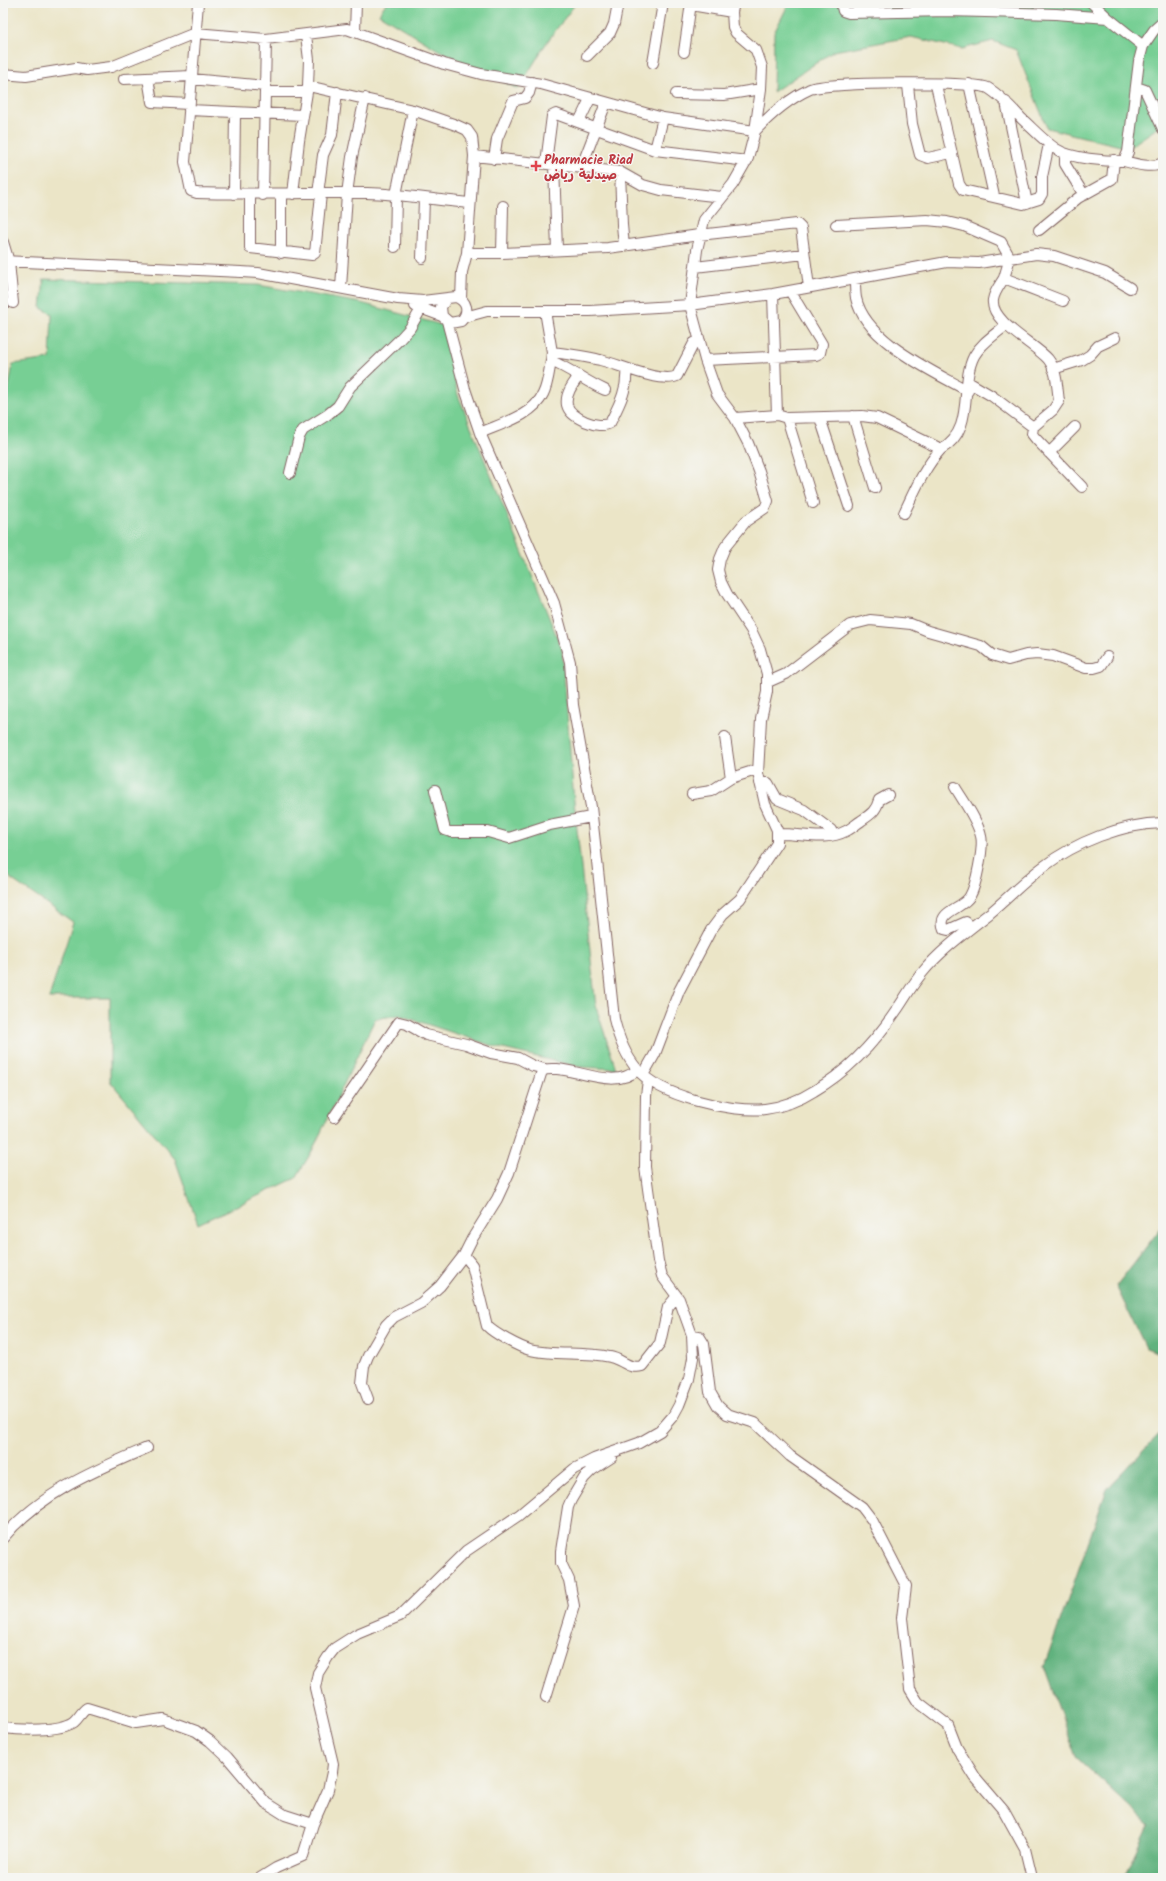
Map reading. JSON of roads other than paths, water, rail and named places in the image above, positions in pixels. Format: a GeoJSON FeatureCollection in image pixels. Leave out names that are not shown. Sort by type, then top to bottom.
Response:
{"type":"FeatureCollection","features":[{"type":"Feature","properties":{"kind":"street"},"geometry":{"type":"LineString","coordinates":[[355,31],[356,3]]}},
{"type":"Feature","properties":{"kind":"street"},"geometry":{"type":"LineString","coordinates":[[587,56],[610,33],[614,24],[618,3]]}},
{"type":"Feature","properties":{"kind":"street"},"geometry":{"type":"LineString","coordinates":[[653,63],[663,3]]}},
{"type":"Feature","properties":{"kind":"street"},"geometry":{"type":"LineString","coordinates":[[841,3],[843,11],[848,13],[948,7],[1108,18]]}},
{"type":"Feature","properties":{"kind":"street"},"geometry":{"type":"LineString","coordinates":[[1052,14],[1053,3]]}},
{"type":"Feature","properties":{"kind":"street"},"geometry":{"type":"LineString","coordinates":[[1092,3],[1143,46]]}},
{"type":"Feature","properties":{"kind":"street"},"geometry":{"type":"LineString","coordinates":[[643,1075],[655,1054],[679,991],[711,930],[723,914],[740,899],[775,848],[777,834],[765,804],[759,778],[761,719],[768,682],[768,674],[760,649],[751,630],[721,582],[718,570],[724,547],[746,521],[765,508],[768,501],[759,471],[748,443],[734,418],[717,394],[705,360],[690,304],[699,235],[704,220],[739,175],[747,161],[755,131],[761,89],[762,67],[756,50],[736,33],[733,27],[733,8],[691,4],[684,52]]}},
{"type":"Feature","properties":{"kind":"street"},"geometry":{"type":"LineString","coordinates":[[197,6],[185,162],[190,190],[197,193],[262,195],[396,195],[469,203]]}},
{"type":"Feature","properties":{"kind":"street"},"geometry":{"type":"LineString","coordinates":[[1039,230],[1084,195],[1112,179],[1122,158],[1134,108],[1143,46],[1154,30],[1163,22]]}},
{"type":"Feature","properties":{"kind":"street"},"geometry":{"type":"LineString","coordinates":[[3,74],[21,76],[76,68],[87,70],[111,67],[195,33],[266,39],[306,35],[340,28],[355,31],[444,64],[481,74],[532,82],[663,118],[755,131]]}},
{"type":"Feature","properties":{"kind":"street"},"geometry":{"type":"LineString","coordinates":[[293,194],[303,115],[308,89],[309,60],[306,35]]}},
{"type":"Feature","properties":{"kind":"street"},"geometry":{"type":"LineString","coordinates":[[262,195],[266,39]]}},
{"type":"Feature","properties":{"kind":"street"},"geometry":{"type":"LineString","coordinates":[[148,78],[152,102],[235,112],[303,115]]}},
{"type":"Feature","properties":{"kind":"street"},"geometry":{"type":"LineString","coordinates":[[124,79],[191,78],[265,89],[308,89],[336,92],[413,110],[467,130],[472,137],[474,156],[469,203],[467,253],[456,299],[441,307],[455,348],[480,433],[554,603],[565,640],[570,662],[573,706],[591,817],[614,1019],[620,1041],[643,1075],[646,1096],[645,1167],[653,1234],[662,1276],[676,1296],[687,1317],[692,1335],[693,1358],[689,1379],[676,1410],[660,1431],[631,1446],[594,1459],[574,1469],[498,1531],[466,1551],[400,1616],[358,1634],[335,1648],[318,1673],[315,1688],[332,1764],[332,1772],[328,1790],[313,1824],[303,1856],[276,1868],[260,1878]]}},
{"type":"Feature","properties":{"kind":"street"},"geometry":{"type":"LineString","coordinates":[[494,159],[497,139],[513,101],[525,98],[529,93],[532,82]]}},
{"type":"Feature","properties":{"kind":"street"},"geometry":{"type":"LineString","coordinates":[[755,131],[773,112],[811,89],[836,84],[969,84],[988,88],[1006,102],[1049,144],[1065,154],[1078,157],[1122,158],[1135,164],[1155,166],[1163,164]]}},
{"type":"Feature","properties":{"kind":"street"},"geometry":{"type":"LineString","coordinates":[[969,84],[994,196]]}},
{"type":"Feature","properties":{"kind":"street"},"geometry":{"type":"LineString","coordinates":[[908,85],[912,124],[920,155],[928,158],[951,153]]}},
{"type":"Feature","properties":{"kind":"street"},"geometry":{"type":"LineString","coordinates":[[936,85],[960,188],[966,192],[1027,203],[1042,196],[1043,172],[1049,144]]}},
{"type":"Feature","properties":{"kind":"street"},"geometry":{"type":"LineString","coordinates":[[1136,87],[1145,90],[1163,129]]}},
{"type":"Feature","properties":{"kind":"street"},"geometry":{"type":"LineString","coordinates":[[676,94],[724,95],[761,89]]}},
{"type":"Feature","properties":{"kind":"street"},"geometry":{"type":"LineString","coordinates":[[250,194],[250,248],[281,253],[314,255],[323,155],[332,135],[336,92]]}},
{"type":"Feature","properties":{"kind":"street"},"geometry":{"type":"LineString","coordinates":[[342,288],[347,194],[352,157],[365,98]]}},
{"type":"Feature","properties":{"kind":"street"},"geometry":{"type":"LineString","coordinates":[[579,122],[590,99]]}},
{"type":"Feature","properties":{"kind":"street"},"geometry":{"type":"LineString","coordinates":[[1006,102],[1027,203]]}},
{"type":"Feature","properties":{"kind":"street"},"geometry":{"type":"LineString","coordinates":[[581,168],[606,103]]}},
{"type":"Feature","properties":{"kind":"street"},"geometry":{"type":"LineString","coordinates":[[394,247],[396,195],[413,110]]}},
{"type":"Feature","properties":{"kind":"street"},"geometry":{"type":"LineString","coordinates":[[234,194],[235,112]]}},
{"type":"Feature","properties":{"kind":"street"},"geometry":{"type":"LineString","coordinates":[[557,250],[550,164],[552,116],[556,114],[655,150],[747,161]]}},
{"type":"Feature","properties":{"kind":"street"},"geometry":{"type":"LineString","coordinates":[[655,150],[663,118]]}},
{"type":"Feature","properties":{"kind":"street"},"geometry":{"type":"LineString","coordinates":[[1065,154],[1065,164],[1084,195]]}},
{"type":"Feature","properties":{"kind":"street"},"geometry":{"type":"LineString","coordinates":[[474,156],[620,172],[643,185],[660,190],[722,197]]}},
{"type":"Feature","properties":{"kind":"street"},"geometry":{"type":"LineString","coordinates":[[620,172],[624,246]]}},
{"type":"Feature","properties":{"kind":"street"},"geometry":{"type":"LineString","coordinates":[[281,194],[281,253]]}},
{"type":"Feature","properties":{"kind":"street"},"geometry":{"type":"LineString","coordinates":[[422,258],[424,198]]}},
{"type":"Feature","properties":{"kind":"street"},"geometry":{"type":"LineString","coordinates":[[502,253],[503,206]]}},
{"type":"Feature","properties":{"kind":"street"},"geometry":{"type":"LineString","coordinates":[[836,225],[927,220],[947,222],[964,226],[1000,242],[1010,258],[1004,278],[994,295],[994,308],[1006,325],[1049,360],[1053,369],[1057,387],[1059,401],[1058,406],[1032,427]]}},
{"type":"Feature","properties":{"kind":"street"},"geometry":{"type":"LineString","coordinates":[[467,253],[502,253],[624,246],[699,235],[797,224],[801,228],[809,288]]}},
{"type":"Feature","properties":{"kind":"street"},"geometry":{"type":"LineString","coordinates":[[3,242],[13,303]]}},
{"type":"Feature","properties":{"kind":"street"},"geometry":{"type":"LineString","coordinates":[[695,267],[804,254]]}},
{"type":"Feature","properties":{"kind":"street"},"geometry":{"type":"LineString","coordinates":[[398,299],[456,323],[464,318],[487,311],[590,311],[690,304],[773,294],[948,262],[979,263],[1036,254],[1054,256],[1104,273],[1130,288]]}},
{"type":"Feature","properties":{"kind":"street"},"geometry":{"type":"LineString","coordinates":[[6,262],[241,272],[342,288],[398,299],[423,301],[456,299],[487,311]]}},
{"type":"Feature","properties":{"kind":"street"},"geometry":{"type":"LineString","coordinates":[[1004,278],[1063,301]]}},
{"type":"Feature","properties":{"kind":"street"},"geometry":{"type":"LineString","coordinates":[[855,279],[856,299],[863,313],[880,336],[893,347],[968,386],[992,396],[1032,427]]}},
{"type":"Feature","properties":{"kind":"street"},"geometry":{"type":"LineString","coordinates":[[705,360],[816,355],[820,353],[822,344],[790,291]]}},
{"type":"Feature","properties":{"kind":"street"},"geometry":{"type":"LineString","coordinates":[[773,294],[777,415]]}},
{"type":"Feature","properties":{"kind":"street"},"geometry":{"type":"LineString","coordinates":[[455,348],[457,333],[467,309],[456,299]]}},
{"type":"Feature","properties":{"kind":"street"},"geometry":{"type":"LineString","coordinates":[[290,473],[299,437],[304,430],[338,406],[350,387],[400,340],[410,328],[421,309]]}},
{"type":"Feature","properties":{"kind":"street"},"geometry":{"type":"LineString","coordinates":[[480,433],[518,417],[535,406],[544,394],[551,356],[545,311]]}},
{"type":"Feature","properties":{"kind":"street"},"geometry":{"type":"LineString","coordinates":[[904,513],[929,462],[941,449],[949,445],[957,434],[962,421],[975,354],[1006,325]]}},
{"type":"Feature","properties":{"kind":"street"},"geometry":{"type":"LineString","coordinates":[[1053,369],[1082,360],[1090,355],[1098,346],[1115,338]]}},
{"type":"Feature","properties":{"kind":"street"},"geometry":{"type":"LineString","coordinates":[[551,356],[601,360],[626,369],[668,379],[677,376],[694,343],[700,341]]}},
{"type":"Feature","properties":{"kind":"street"},"geometry":{"type":"LineString","coordinates":[[551,356],[588,384],[605,390]]}},
{"type":"Feature","properties":{"kind":"street"},"geometry":{"type":"LineString","coordinates":[[579,376],[568,393],[568,406],[571,411],[591,424],[607,425],[610,423],[623,398],[626,369]]}},
{"type":"Feature","properties":{"kind":"street"},"geometry":{"type":"LineString","coordinates":[[734,418],[777,415],[787,418],[853,416],[877,418],[941,449]]}},
{"type":"Feature","properties":{"kind":"street"},"geometry":{"type":"LineString","coordinates":[[853,416],[874,488]]}},
{"type":"Feature","properties":{"kind":"street"},"geometry":{"type":"LineString","coordinates":[[787,418],[813,503]]}},
{"type":"Feature","properties":{"kind":"street"},"geometry":{"type":"LineString","coordinates":[[820,418],[849,506]]}},
{"type":"Feature","properties":{"kind":"street"},"geometry":{"type":"LineString","coordinates":[[1032,427],[1032,434],[1082,487]]}},
{"type":"Feature","properties":{"kind":"street"},"geometry":{"type":"LineString","coordinates":[[1049,453],[1075,427]]}},
{"type":"Feature","properties":{"kind":"street"},"geometry":{"type":"LineString","coordinates":[[768,682],[786,674],[850,625],[870,620],[911,624],[928,631],[981,646],[992,655],[1008,660],[1026,655],[1037,654],[1053,656],[1086,668],[1094,668],[1101,666],[1107,657]]}},
{"type":"Feature","properties":{"kind":"street"},"geometry":{"type":"LineString","coordinates":[[725,737],[732,778]]}},
{"type":"Feature","properties":{"kind":"street"},"geometry":{"type":"LineString","coordinates":[[692,794],[711,790],[732,778],[753,771],[759,778],[768,783],[777,798],[804,810],[831,830],[833,836]]}},
{"type":"Feature","properties":{"kind":"street"},"geometry":{"type":"LineString","coordinates":[[955,786],[979,830],[982,843],[976,884],[970,898],[946,914],[942,919],[942,924],[944,929],[948,930],[966,922],[971,927]]}},
{"type":"Feature","properties":{"kind":"street"},"geometry":{"type":"LineString","coordinates":[[435,790],[445,830],[451,832],[488,832],[509,838],[549,825],[591,817]]}},
{"type":"Feature","properties":{"kind":"street"},"geometry":{"type":"LineString","coordinates":[[777,834],[817,837],[833,836],[846,831],[873,813],[877,808],[879,800],[888,795]]}},
{"type":"Feature","properties":{"kind":"street"},"geometry":{"type":"LineString","coordinates":[[334,1117],[399,1022],[407,1024],[426,1034],[466,1044],[491,1053],[518,1058],[533,1066],[614,1079],[643,1075],[687,1097],[735,1108],[763,1109],[797,1100],[814,1092],[839,1074],[861,1055],[896,1012],[914,984],[932,961],[1043,867],[1065,852],[1121,830],[1163,823]]}},
{"type":"Feature","properties":{"kind":"street"},"geometry":{"type":"LineString","coordinates":[[368,1399],[362,1383],[364,1366],[368,1356],[386,1324],[391,1319],[414,1308],[430,1296],[464,1255],[504,1184],[527,1120],[540,1075],[545,1069]]}},
{"type":"Feature","properties":{"kind":"street"},"geometry":{"type":"LineString","coordinates":[[464,1255],[472,1265],[486,1326],[532,1351],[596,1354],[613,1357],[628,1366],[642,1366],[660,1342],[668,1307],[676,1296]]}},
{"type":"Feature","properties":{"kind":"street"},"geometry":{"type":"LineString","coordinates":[[692,1335],[699,1336],[704,1344],[710,1392],[718,1406],[727,1414],[755,1423],[790,1456],[840,1489],[862,1507],[872,1520],[906,1586],[902,1618],[910,1689],[918,1702],[948,1725],[954,1742],[975,1777],[1004,1811],[1025,1849],[1032,1878]]}},
{"type":"Feature","properties":{"kind":"street"},"geometry":{"type":"LineString","coordinates":[[546,1697],[574,1606],[569,1580],[561,1563],[561,1551],[571,1500],[584,1478],[592,1470],[631,1446]]}},
{"type":"Feature","properties":{"kind":"street"},"geometry":{"type":"LineString","coordinates":[[3,1538],[33,1509],[56,1493],[89,1473],[147,1448]]}},
{"type":"Feature","properties":{"kind":"street"},"geometry":{"type":"LineString","coordinates":[[3,1728],[37,1730],[68,1724],[74,1722],[87,1708],[136,1723],[154,1719],[174,1722],[196,1731],[210,1741],[227,1757],[257,1794],[274,1808],[313,1824]]}},
{"type":"Feature","properties":{"kind":"place","name":"Pharmacie Riad صيدلية رياض"},"geometry":{"type":"Point","coordinates":[536,166]}}]}
